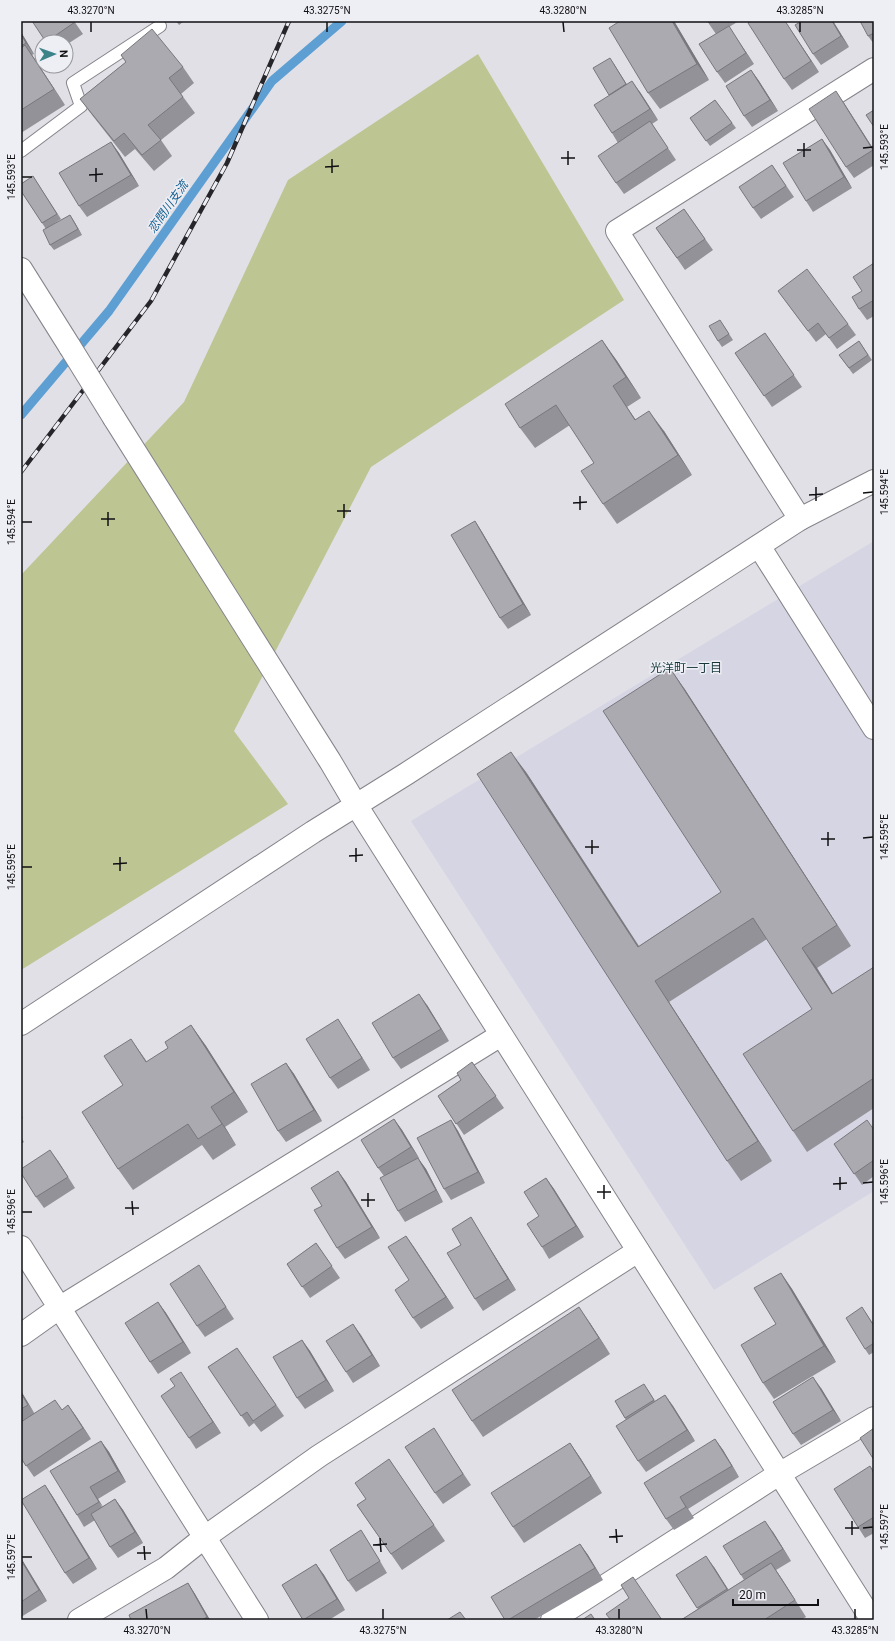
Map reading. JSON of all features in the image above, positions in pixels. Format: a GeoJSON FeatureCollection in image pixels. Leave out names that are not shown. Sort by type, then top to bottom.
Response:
{"type":"FeatureCollection","features":[{"type":"Feature","properties":{"kind":"street"},"geometry":{"type":"LineString","coordinates":[[800,519],[616,231],[874,69]]}},
{"type":"Feature","properties":{"kind":"street"},"geometry":{"type":"LineString","coordinates":[[24,281],[70,347],[330,761],[356,805],[872,1620]]}},
{"type":"Feature","properties":{"kind":"street"},"geometry":{"type":"LineString","coordinates":[[21,1024],[356,805],[800,519],[874,481]]}},
{"type":"Feature","properties":{"kind":"street"},"geometry":{"type":"LineString","coordinates":[[759,546],[874,728]]}},
{"type":"Feature","properties":{"kind":"street"},"geometry":{"type":"LineString","coordinates":[[21,1335],[59,1308],[501,1035]]}},
{"type":"Feature","properties":{"kind":"street"},"geometry":{"type":"LineString","coordinates":[[21,1247],[257,1620]]}},
{"type":"Feature","properties":{"kind":"street"},"geometry":{"type":"LineString","coordinates":[[80,1620],[166,1568],[205,1537],[319,1456],[638,1251]]}},
{"type":"Feature","properties":{"kind":"street"},"geometry":{"type":"LineString","coordinates":[[552,1620],[780,1474],[874,1418]]}},
{"type":"Feature","properties":{"kind":"lane"},"geometry":{"type":"LineString","coordinates":[[21,151],[81,106],[73,83],[160,26]]}},
{"type":"Feature","properties":{"kind":"shaded area"},"geometry":{"type":"Polygon","coordinates":[[[874,541],[874,1191],[714,1290],[411,821],[874,541]]]}},
{"type":"Feature","properties":{"kind":"green space"},"geometry":{"type":"Polygon","coordinates":[[[478,54],[624,300],[371,467],[234,731],[288,804],[21,970],[21,575],[184,402],[288,180],[478,54]]]}},
{"type":"Feature","properties":{"kind":"building"},"geometry":{"type":"Polygon","coordinates":[[[32,21],[75,22],[58,34],[41,34],[32,21]]]}},
{"type":"Feature","properties":{"kind":"building"},"geometry":{"type":"Polygon","coordinates":[[[620,21],[672,21],[697,64],[648,93],[609,28],[620,21]]]}},
{"type":"Feature","properties":{"kind":"building"},"geometry":{"type":"Polygon","coordinates":[[[751,21],[785,21],[811,61],[784,79],[748,23],[751,21]]]}},
{"type":"Feature","properties":{"kind":"building"},"geometry":{"type":"Polygon","coordinates":[[[802,21],[832,21],[841,36],[813,54],[795,25],[802,21]]]}},
{"type":"Feature","properties":{"kind":"building"},"geometry":{"type":"Polygon","coordinates":[[[860,21],[874,21],[874,33],[868,36],[860,21]]]}},
{"type":"Feature","properties":{"kind":"building"},"geometry":{"type":"Polygon","coordinates":[[[729,26],[746,53],[717,72],[699,44],[729,26]]]}},
{"type":"Feature","properties":{"kind":"building"},"geometry":{"type":"Polygon","coordinates":[[[152,29],[183,67],[169,78],[183,97],[148,125],[161,140],[142,155],[124,133],[114,141],[80,99],[126,62],[121,55],[152,29]]]}},
{"type":"Feature","properties":{"kind":"building"},"geometry":{"type":"Polygon","coordinates":[[[21,34],[26,43],[21,46],[21,34]]]}},
{"type":"Feature","properties":{"kind":"building"},"geometry":{"type":"Polygon","coordinates":[[[25,45],[34,59],[34,74],[44,74],[54,89],[21,110],[21,48],[25,45]]]}},
{"type":"Feature","properties":{"kind":"building"},"geometry":{"type":"Polygon","coordinates":[[[610,58],[626,84],[609,95],[593,68],[610,58]]]}},
{"type":"Feature","properties":{"kind":"building"},"geometry":{"type":"Polygon","coordinates":[[[751,70],[770,100],[744,116],[726,86],[751,70]]]}},
{"type":"Feature","properties":{"kind":"building"},"geometry":{"type":"Polygon","coordinates":[[[632,81],[650,109],[612,133],[594,105],[632,81]]]}},
{"type":"Feature","properties":{"kind":"building"},"geometry":{"type":"Polygon","coordinates":[[[836,91],[873,150],[846,167],[809,109],[836,91]]]}},
{"type":"Feature","properties":{"kind":"building"},"geometry":{"type":"Polygon","coordinates":[[[715,100],[732,123],[706,141],[690,118],[715,100]]]}},
{"type":"Feature","properties":{"kind":"building"},"geometry":{"type":"Polygon","coordinates":[[[874,110],[874,127],[866,115],[874,110]]]}},
{"type":"Feature","properties":{"kind":"building"},"geometry":{"type":"Polygon","coordinates":[[[650,121],[668,148],[616,183],[598,156],[650,121]]]}},
{"type":"Feature","properties":{"kind":"building"},"geometry":{"type":"Polygon","coordinates":[[[822,139],[844,177],[806,201],[783,163],[822,139]]]}},
{"type":"Feature","properties":{"kind":"building"},"geometry":{"type":"Polygon","coordinates":[[[111,142],[131,175],[79,206],[59,173],[111,142]]]}},
{"type":"Feature","properties":{"kind":"building"},"geometry":{"type":"Polygon","coordinates":[[[772,165],[786,186],[753,208],[739,187],[772,165]]]}},
{"type":"Feature","properties":{"kind":"building"},"geometry":{"type":"Polygon","coordinates":[[[33,176],[57,214],[42,223],[21,191],[21,184],[33,176]]]}},
{"type":"Feature","properties":{"kind":"building"},"geometry":{"type":"Polygon","coordinates":[[[684,209],[705,239],[677,258],[656,228],[684,209]]]}},
{"type":"Feature","properties":{"kind":"building"},"geometry":{"type":"Polygon","coordinates":[[[70,215],[78,229],[50,245],[43,230],[70,215]]]}},
{"type":"Feature","properties":{"kind":"building"},"geometry":{"type":"Polygon","coordinates":[[[874,263],[874,300],[859,309],[852,297],[862,291],[853,277],[874,263]]]}},
{"type":"Feature","properties":{"kind":"building"},"geometry":{"type":"Polygon","coordinates":[[[807,269],[848,324],[829,338],[818,323],[808,331],[778,291],[807,269]]]}},
{"type":"Feature","properties":{"kind":"building"},"geometry":{"type":"Polygon","coordinates":[[[720,320],[729,334],[718,341],[709,326],[720,320]]]}},
{"type":"Feature","properties":{"kind":"building"},"geometry":{"type":"Polygon","coordinates":[[[765,333],[794,375],[764,396],[735,353],[765,333]]]}},
{"type":"Feature","properties":{"kind":"building"},"geometry":{"type":"Polygon","coordinates":[[[602,340],[626,377],[613,386],[635,420],[649,411],[678,455],[603,504],[581,471],[594,463],[556,405],[520,428],[505,404],[602,340]]]}},
{"type":"Feature","properties":{"kind":"building"},"geometry":{"type":"Polygon","coordinates":[[[859,341],[868,355],[849,368],[839,355],[859,341]]]}},
{"type":"Feature","properties":{"kind":"building"},"geometry":{"type":"Polygon","coordinates":[[[475,521],[523,604],[500,618],[451,535],[475,521]]]}},
{"type":"Feature","properties":{"kind":"building"},"geometry":{"type":"Polygon","coordinates":[[[670,668],[837,925],[802,948],[832,994],[874,967],[874,1078],[793,1131],[743,1054],[812,1009],[753,918],[655,981],[758,1141],[727,1161],[477,774],[511,752],[638,947],[721,892],[603,711],[670,668]]]}},
{"type":"Feature","properties":{"kind":"building"},"geometry":{"type":"Polygon","coordinates":[[[419,994],[441,1029],[393,1058],[372,1023],[419,994]]]}},
{"type":"Feature","properties":{"kind":"building"},"geometry":{"type":"Polygon","coordinates":[[[338,1019],[362,1058],[330,1078],[306,1039],[338,1019]]]}},
{"type":"Feature","properties":{"kind":"building"},"geometry":{"type":"Polygon","coordinates":[[[191,1025],[234,1092],[211,1107],[222,1124],[198,1139],[188,1124],[118,1169],[82,1112],[123,1085],[104,1056],[131,1039],[146,1062],[168,1048],[165,1042],[191,1025]]]}},
{"type":"Feature","properties":{"kind":"building"},"geometry":{"type":"Polygon","coordinates":[[[472,1062],[496,1096],[456,1124],[438,1096],[461,1080],[457,1073],[472,1062]]]}},
{"type":"Feature","properties":{"kind":"building"},"geometry":{"type":"Polygon","coordinates":[[[286,1063],[314,1110],[278,1131],[251,1084],[286,1063]]]}},
{"type":"Feature","properties":{"kind":"building"},"geometry":{"type":"Polygon","coordinates":[[[394,1119],[411,1147],[378,1168],[361,1140],[394,1119]]]}},
{"type":"Feature","properties":{"kind":"building"},"geometry":{"type":"Polygon","coordinates":[[[451,1120],[478,1172],[444,1189],[417,1138],[451,1120]]]}},
{"type":"Feature","properties":{"kind":"building"},"geometry":{"type":"Polygon","coordinates":[[[867,1120],[874,1130],[874,1160],[854,1174],[834,1144],[867,1120]]]}},
{"type":"Feature","properties":{"kind":"building"},"geometry":{"type":"Polygon","coordinates":[[[50,1150],[68,1177],[36,1197],[21,1173],[21,1169],[50,1150]]]}},
{"type":"Feature","properties":{"kind":"building"},"geometry":{"type":"Polygon","coordinates":[[[418,1158],[436,1190],[398,1211],[380,1178],[418,1158]]]}},
{"type":"Feature","properties":{"kind":"building"},"geometry":{"type":"Polygon","coordinates":[[[338,1171],[372,1227],[337,1248],[314,1210],[322,1206],[311,1188],[338,1171]]]}},
{"type":"Feature","properties":{"kind":"building"},"geometry":{"type":"Polygon","coordinates":[[[546,1178],[576,1226],[542,1247],[527,1224],[539,1216],[524,1192],[546,1178]]]}},
{"type":"Feature","properties":{"kind":"building"},"geometry":{"type":"Polygon","coordinates":[[[471,1217],[508,1279],[475,1299],[447,1253],[461,1245],[452,1229],[471,1217]]]}},
{"type":"Feature","properties":{"kind":"building"},"geometry":{"type":"Polygon","coordinates":[[[406,1236],[446,1297],[413,1318],[395,1290],[409,1280],[388,1247],[406,1236]]]}},
{"type":"Feature","properties":{"kind":"building"},"geometry":{"type":"Polygon","coordinates":[[[316,1243],[332,1266],[302,1287],[287,1264],[316,1243]]]}},
{"type":"Feature","properties":{"kind":"building"},"geometry":{"type":"Polygon","coordinates":[[[199,1265],[226,1307],[197,1326],[170,1284],[199,1265]]]}},
{"type":"Feature","properties":{"kind":"building"},"geometry":{"type":"Polygon","coordinates":[[[781,1273],[824,1346],[763,1383],[741,1345],[776,1324],[754,1288],[781,1273]]]}},
{"type":"Feature","properties":{"kind":"building"},"geometry":{"type":"Polygon","coordinates":[[[158,1302],[183,1342],[150,1362],[125,1323],[158,1302]]]}},
{"type":"Feature","properties":{"kind":"building"},"geometry":{"type":"Polygon","coordinates":[[[579,1307],[599,1338],[472,1421],[452,1390],[579,1307]]]}},
{"type":"Feature","properties":{"kind":"building"},"geometry":{"type":"Polygon","coordinates":[[[862,1307],[874,1326],[874,1343],[865,1349],[846,1318],[862,1307]]]}},
{"type":"Feature","properties":{"kind":"building"},"geometry":{"type":"Polygon","coordinates":[[[353,1324],[372,1355],[346,1372],[326,1341],[353,1324]]]}},
{"type":"Feature","properties":{"kind":"building"},"geometry":{"type":"Polygon","coordinates":[[[302,1340],[326,1380],[297,1398],[273,1357],[302,1340]]]}},
{"type":"Feature","properties":{"kind":"building"},"geometry":{"type":"Polygon","coordinates":[[[237,1348],[276,1405],[253,1421],[247,1412],[241,1416],[208,1367],[237,1348]]]}},
{"type":"Feature","properties":{"kind":"building"},"geometry":{"type":"Polygon","coordinates":[[[181,1372],[213,1422],[189,1438],[161,1396],[175,1386],[170,1379],[181,1372]]]}},
{"type":"Feature","properties":{"kind":"building"},"geometry":{"type":"Polygon","coordinates":[[[813,1377],[833,1410],[793,1434],[773,1402],[813,1377]]]}},
{"type":"Feature","properties":{"kind":"building"},"geometry":{"type":"Polygon","coordinates":[[[644,1384],[654,1400],[625,1418],[615,1401],[644,1384]]]}},
{"type":"Feature","properties":{"kind":"building"},"geometry":{"type":"Polygon","coordinates":[[[21,1393],[28,1405],[21,1409],[21,1393]]]}},
{"type":"Feature","properties":{"kind":"building"},"geometry":{"type":"Polygon","coordinates":[[[665,1395],[687,1430],[638,1461],[616,1426],[665,1395]]]}},
{"type":"Feature","properties":{"kind":"building"},"geometry":{"type":"Polygon","coordinates":[[[55,1400],[62,1410],[68,1405],[83,1428],[26,1466],[21,1458],[21,1422],[55,1400]]]}},
{"type":"Feature","properties":{"kind":"building"},"geometry":{"type":"Polygon","coordinates":[[[434,1428],[463,1474],[435,1493],[405,1447],[434,1428]]]}},
{"type":"Feature","properties":{"kind":"building"},"geometry":{"type":"Polygon","coordinates":[[[874,1428],[874,1460],[860,1438],[874,1428]]]}},
{"type":"Feature","properties":{"kind":"building"},"geometry":{"type":"Polygon","coordinates":[[[715,1439],[732,1466],[680,1497],[686,1507],[666,1519],[644,1483],[715,1439]]]}},
{"type":"Feature","properties":{"kind":"building"},"geometry":{"type":"Polygon","coordinates":[[[101,1441],[118,1471],[90,1487],[99,1502],[77,1515],[50,1471],[101,1441]]]}},
{"type":"Feature","properties":{"kind":"building"},"geometry":{"type":"Polygon","coordinates":[[[570,1443],[591,1476],[513,1527],[491,1493],[570,1443]]]}},
{"type":"Feature","properties":{"kind":"building"},"geometry":{"type":"Polygon","coordinates":[[[389,1459],[434,1525],[391,1554],[357,1505],[366,1499],[355,1483],[389,1459]]]}},
{"type":"Feature","properties":{"kind":"building"},"geometry":{"type":"Polygon","coordinates":[[[870,1466],[874,1473],[874,1517],[858,1527],[834,1489],[870,1466]]]}},
{"type":"Feature","properties":{"kind":"building"},"geometry":{"type":"Polygon","coordinates":[[[45,1485],[89,1558],[65,1573],[21,1500],[45,1485]]]}},
{"type":"Feature","properties":{"kind":"building"},"geometry":{"type":"Polygon","coordinates":[[[115,1499],[135,1532],[110,1547],[91,1514],[115,1499]]]}},
{"type":"Feature","properties":{"kind":"building"},"geometry":{"type":"Polygon","coordinates":[[[765,1521],[783,1549],[741,1575],[723,1546],[765,1521]]]}},
{"type":"Feature","properties":{"kind":"building"},"geometry":{"type":"Polygon","coordinates":[[[361,1530],[380,1561],[348,1581],[330,1550],[361,1530]]]}},
{"type":"Feature","properties":{"kind":"building"},"geometry":{"type":"Polygon","coordinates":[[[580,1544],[595,1568],[508,1620],[505,1620],[491,1597],[580,1544]]]}},
{"type":"Feature","properties":{"kind":"building"},"geometry":{"type":"Polygon","coordinates":[[[706,1556],[727,1589],[697,1608],[676,1575],[706,1556]]]}},
{"type":"Feature","properties":{"kind":"building"},"geometry":{"type":"Polygon","coordinates":[[[21,1560],[39,1590],[21,1602],[21,1560]]]}},
{"type":"Feature","properties":{"kind":"building"},"geometry":{"type":"Polygon","coordinates":[[[771,1563],[795,1600],[764,1620],[681,1620],[771,1563]]]}},
{"type":"Feature","properties":{"kind":"building"},"geometry":{"type":"Polygon","coordinates":[[[316,1564],[337,1599],[303,1620],[282,1585],[316,1564]]]}},
{"type":"Feature","properties":{"kind":"building"},"geometry":{"type":"Polygon","coordinates":[[[633,1577],[662,1620],[611,1620],[606,1614],[629,1598],[621,1585],[633,1577]]]}},
{"type":"Feature","properties":{"kind":"building"},"geometry":{"type":"Polygon","coordinates":[[[188,1583],[207,1617],[202,1620],[131,1620],[129,1615],[188,1583]]]}},
{"type":"Feature","properties":{"kind":"building"},"geometry":{"type":"Polygon","coordinates":[[[460,1612],[466,1620],[447,1620],[460,1612]]]}},
{"type":"Feature","properties":{"kind":"building"},"geometry":{"type":"Polygon","coordinates":[[[591,1614],[595,1620],[582,1620],[591,1614]]]}},
{"type":"Feature","properties":{"kind":"waterway","name":"恋問川支流"},"geometry":{"type":"LineString","coordinates":[[21,415],[109,311],[272,81],[342,21]]}},
{"type":"Feature","properties":{"kind":"railway"},"geometry":{"type":"LineString","coordinates":[[21,472],[151,301],[227,163],[289,21]]}},
{"type":"Feature","properties":{"kind":"district","name":"光洋町一丁目"},"geometry":{"type":"Point","coordinates":[686,668]}}]}
